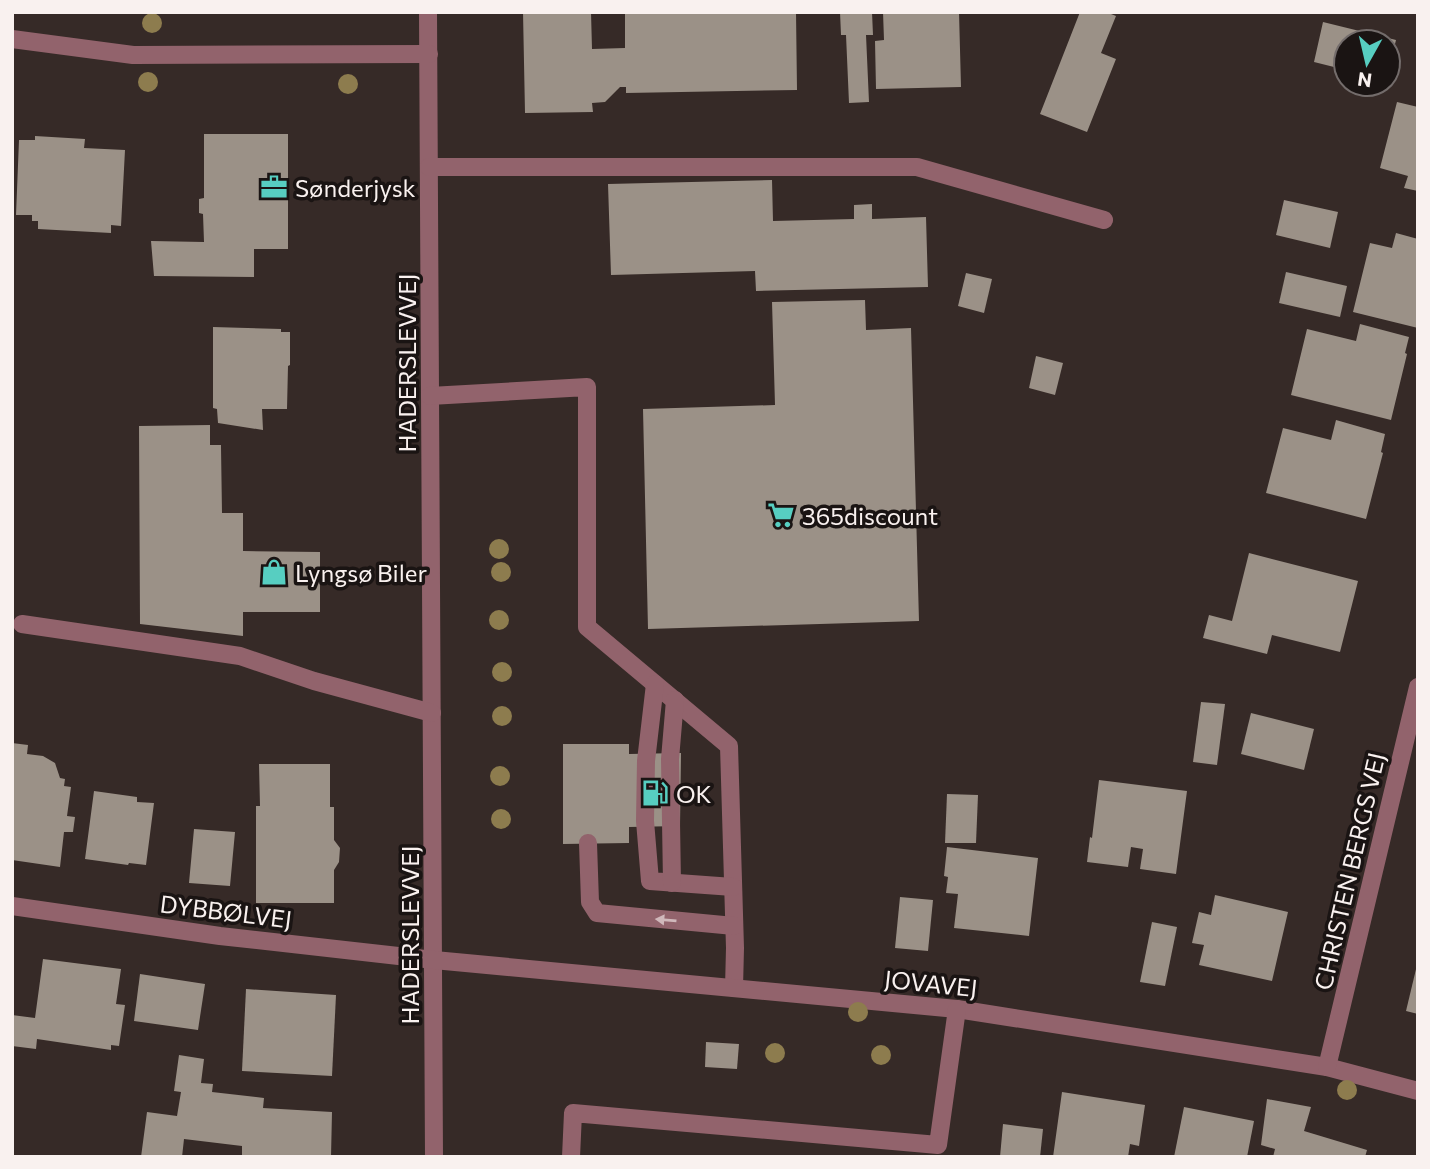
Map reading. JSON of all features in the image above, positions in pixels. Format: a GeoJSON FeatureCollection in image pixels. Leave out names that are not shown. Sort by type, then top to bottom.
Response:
{"type":"FeatureCollection","features":[{"type":"Feature","properties":{"kind":"street","name":"HADERSLEVVEJ"},"geometry":{"type":"LineString","coordinates":[[428,12],[434,1157]]}},
{"type":"Feature","properties":{"kind":"street"},"geometry":{"type":"LineString","coordinates":[[12,39],[133,55],[429,54]]}},
{"type":"Feature","properties":{"kind":"street"},"geometry":{"type":"LineString","coordinates":[[429,167],[916,167],[1104,220]]}},
{"type":"Feature","properties":{"kind":"street"},"geometry":{"type":"LineString","coordinates":[[430,396],[587,387],[587,626],[729,746],[734,988]]}},
{"type":"Feature","properties":{"kind":"street"},"geometry":{"type":"LineString","coordinates":[[22,625],[240,656],[314,681],[432,713]]}},
{"type":"Feature","properties":{"kind":"street"},"geometry":{"type":"LineString","coordinates":[[656,684],[646,761],[645,821],[650,881],[733,887]]}},
{"type":"Feature","properties":{"kind":"street","name":"CHRISTEN BERGS VEJ"},"geometry":{"type":"LineString","coordinates":[[1327,1067],[1418,687]]}},
{"type":"Feature","properties":{"kind":"street"},"geometry":{"type":"LineString","coordinates":[[672,883],[670,759],[674,700]]}},
{"type":"Feature","properties":{"kind":"street"},"geometry":{"type":"LineString","coordinates":[[588,843],[590,902],[597,913],[734,926]]}},
{"type":"Feature","properties":{"kind":"street","name":"DYBBØLVEJ"},"geometry":{"type":"LineString","coordinates":[[12,906],[220,936],[434,960]]}},
{"type":"Feature","properties":{"kind":"street","name":"JOVAVEJ"},"geometry":{"type":"LineString","coordinates":[[434,960],[957,1009],[1327,1067],[1418,1091]]}},
{"type":"Feature","properties":{"kind":"street"},"geometry":{"type":"LineString","coordinates":[[571,1157],[573,1113],[938,1145],[957,1009]]}},
{"type":"Feature","properties":{"kind":"building"},"geometry":{"type":"Polygon","coordinates":[[[523,12],[591,12],[592,49],[625,48],[625,14],[796,12],[797,90],[626,93],[626,87],[620,87],[605,102],[592,103],[593,112],[525,113],[523,12]]]}},
{"type":"Feature","properties":{"kind":"building"},"geometry":{"type":"Polygon","coordinates":[[[840,12],[872,12],[873,35],[866,35],[869,102],[849,103],[846,35],[841,35],[840,12]]]}},
{"type":"Feature","properties":{"kind":"building"},"geometry":{"type":"Polygon","coordinates":[[[883,12],[959,12],[961,87],[876,89],[875,41],[884,40],[883,12]]]}},
{"type":"Feature","properties":{"kind":"building"},"geometry":{"type":"Polygon","coordinates":[[[1080,12],[1106,12],[1116,16],[1101,53],[1116,59],[1087,132],[1040,114],[1080,12]]]}},
{"type":"Feature","properties":{"kind":"building"},"geometry":{"type":"Polygon","coordinates":[[[1323,22],[1347,28],[1332,28],[1332,66],[1314,62],[1323,22]]]}},
{"type":"Feature","properties":{"kind":"building"},"geometry":{"type":"Polygon","coordinates":[[[1397,102],[1418,107],[1418,191],[1404,188],[1408,176],[1380,168],[1397,102]]]}},
{"type":"Feature","properties":{"kind":"building"},"geometry":{"type":"Polygon","coordinates":[[[204,134],[288,134],[288,249],[254,249],[254,277],[154,276],[151,241],[204,242],[203,214],[199,213],[199,199],[204,198],[204,134]]]}},
{"type":"Feature","properties":{"kind":"building"},"geometry":{"type":"Polygon","coordinates":[[[35,136],[85,139],[84,148],[125,150],[121,226],[111,225],[111,233],[38,229],[38,221],[32,221],[32,215],[16,215],[19,140],[35,140],[35,136]]]}},
{"type":"Feature","properties":{"kind":"building"},"geometry":{"type":"Polygon","coordinates":[[[772,180],[773,221],[854,219],[854,205],[872,204],[872,219],[926,217],[928,287],[756,291],[755,271],[611,275],[608,184],[772,180]]]}},
{"type":"Feature","properties":{"kind":"building"},"geometry":{"type":"Polygon","coordinates":[[[1284,200],[1338,212],[1330,248],[1276,235],[1284,200]]]}},
{"type":"Feature","properties":{"kind":"building"},"geometry":{"type":"Polygon","coordinates":[[[1396,233],[1418,239],[1418,328],[1353,312],[1370,243],[1392,248],[1396,233]]]}},
{"type":"Feature","properties":{"kind":"building"},"geometry":{"type":"Polygon","coordinates":[[[1286,272],[1347,286],[1340,317],[1279,303],[1286,272]]]}},
{"type":"Feature","properties":{"kind":"building"},"geometry":{"type":"Polygon","coordinates":[[[966,273],[992,279],[984,313],[958,306],[966,273]]]}},
{"type":"Feature","properties":{"kind":"building","name":"365discount"},"geometry":{"type":"Polygon","coordinates":[[[865,300],[866,330],[911,328],[919,621],[648,629],[643,409],[775,405],[772,302],[865,300]]]}},
{"type":"Feature","properties":{"kind":"building"},"geometry":{"type":"Polygon","coordinates":[[[1360,324],[1409,337],[1391,420],[1291,395],[1307,329],[1356,341],[1360,324]]]}},
{"type":"Feature","properties":{"kind":"building"},"geometry":{"type":"Polygon","coordinates":[[[213,327],[281,329],[281,332],[290,332],[287,409],[262,409],[263,430],[218,423],[217,409],[213,408],[213,327]]]}},
{"type":"Feature","properties":{"kind":"building"},"geometry":{"type":"Polygon","coordinates":[[[1036,356],[1063,363],[1055,395],[1029,388],[1036,356]]]}},
{"type":"Feature","properties":{"kind":"building"},"geometry":{"type":"Polygon","coordinates":[[[1336,420],[1385,434],[1383,453],[1366,519],[1266,493],[1283,428],[1331,440],[1336,420]]]}},
{"type":"Feature","properties":{"kind":"building"},"geometry":{"type":"Polygon","coordinates":[[[210,425],[210,445],[221,445],[222,513],[243,513],[243,551],[320,552],[320,612],[243,612],[243,636],[140,624],[139,426],[210,425]]]}},
{"type":"Feature","properties":{"kind":"building"},"geometry":{"type":"Polygon","coordinates":[[[1249,553],[1358,581],[1340,652],[1272,635],[1267,654],[1203,638],[1209,615],[1232,621],[1249,553]]]}},
{"type":"Feature","properties":{"kind":"building"},"geometry":{"type":"Polygon","coordinates":[[[1201,702],[1225,704],[1217,765],[1193,762],[1201,702]]]}},
{"type":"Feature","properties":{"kind":"building"},"geometry":{"type":"Polygon","coordinates":[[[1251,713],[1314,729],[1304,770],[1241,754],[1251,713]]]}},
{"type":"Feature","properties":{"kind":"building"},"geometry":{"type":"Polygon","coordinates":[[[12,743],[28,745],[27,754],[43,756],[55,763],[60,778],[65,779],[64,786],[71,787],[67,816],[75,817],[73,832],[64,832],[60,867],[12,860],[12,743]]]}},
{"type":"Feature","properties":{"kind":"building"},"geometry":{"type":"Polygon","coordinates":[[[563,744],[629,744],[629,754],[681,753],[680,826],[629,827],[629,843],[563,844],[563,744]]]}},
{"type":"Feature","properties":{"kind":"building"},"geometry":{"type":"Polygon","coordinates":[[[259,764],[330,764],[330,807],[334,807],[334,840],[340,848],[339,862],[334,870],[334,903],[256,903],[259,764]]]}},
{"type":"Feature","properties":{"kind":"building"},"geometry":{"type":"Polygon","coordinates":[[[1099,780],[1187,791],[1176,874],[1140,869],[1143,849],[1131,847],[1128,867],[1087,862],[1099,780]]]}},
{"type":"Feature","properties":{"kind":"building"},"geometry":{"type":"Polygon","coordinates":[[[94,791],[137,797],[137,802],[154,803],[146,865],[85,859],[94,791]]]}},
{"type":"Feature","properties":{"kind":"building"},"geometry":{"type":"Polygon","coordinates":[[[947,794],[978,795],[976,843],[945,843],[947,794]]]}},
{"type":"Feature","properties":{"kind":"building"},"geometry":{"type":"Polygon","coordinates":[[[194,829],[235,832],[230,886],[189,883],[194,829]]]}},
{"type":"Feature","properties":{"kind":"building"},"geometry":{"type":"Polygon","coordinates":[[[947,847],[1038,858],[1029,936],[954,928],[958,894],[946,893],[948,877],[944,876],[947,847]]]}},
{"type":"Feature","properties":{"kind":"building"},"geometry":{"type":"Polygon","coordinates":[[[1215,895],[1288,912],[1272,981],[1199,965],[1204,945],[1192,943],[1199,912],[1211,915],[1215,895]]]}},
{"type":"Feature","properties":{"kind":"building"},"geometry":{"type":"Polygon","coordinates":[[[900,897],[933,900],[928,951],[895,948],[900,897]]]}},
{"type":"Feature","properties":{"kind":"building"},"geometry":{"type":"Polygon","coordinates":[[[1152,922],[1177,927],[1165,986],[1140,982],[1152,922]]]}},
{"type":"Feature","properties":{"kind":"building"},"geometry":{"type":"Polygon","coordinates":[[[43,959],[121,969],[116,1004],[125,1005],[119,1046],[111,1045],[111,1050],[37,1039],[36,1049],[12,1046],[12,1015],[35,1018],[43,959]]]}},
{"type":"Feature","properties":{"kind":"building"},"geometry":{"type":"Polygon","coordinates":[[[1418,965],[1418,1014],[1406,1011],[1418,965]]]}},
{"type":"Feature","properties":{"kind":"building"},"geometry":{"type":"Polygon","coordinates":[[[140,974],[205,984],[198,1030],[134,1021],[140,974]]]}},
{"type":"Feature","properties":{"kind":"building"},"geometry":{"type":"Polygon","coordinates":[[[246,989],[336,995],[332,1076],[242,1071],[246,989]]]}},
{"type":"Feature","properties":{"kind":"building"},"geometry":{"type":"Polygon","coordinates":[[[706,1042],[739,1044],[737,1069],[705,1067],[706,1042]]]}},
{"type":"Feature","properties":{"kind":"building"},"geometry":{"type":"Polygon","coordinates":[[[179,1055],[204,1059],[201,1083],[213,1084],[212,1092],[264,1098],[263,1108],[332,1112],[331,1157],[242,1157],[242,1146],[184,1139],[182,1157],[141,1157],[147,1112],[177,1116],[181,1092],[174,1091],[179,1055]]]}},
{"type":"Feature","properties":{"kind":"building"},"geometry":{"type":"Polygon","coordinates":[[[1062,1092],[1145,1105],[1139,1146],[1130,1144],[1128,1157],[1053,1157],[1062,1092]]]}},
{"type":"Feature","properties":{"kind":"building"},"geometry":{"type":"Polygon","coordinates":[[[1267,1099],[1311,1107],[1304,1131],[1367,1150],[1365,1157],[1273,1157],[1275,1149],[1261,1145],[1267,1099]]]}},
{"type":"Feature","properties":{"kind":"building"},"geometry":{"type":"Polygon","coordinates":[[[1184,1107],[1254,1121],[1247,1157],[1174,1157],[1184,1107]]]}},
{"type":"Feature","properties":{"kind":"building"},"geometry":{"type":"Polygon","coordinates":[[[1003,1124],[1043,1129],[1040,1157],[1000,1157],[1003,1124]]]}},
{"type":"Feature","properties":{"kind":"place","name":"Sønderjysk"},"geometry":{"type":"Point","coordinates":[274,187]}},
{"type":"Feature","properties":{"kind":"place","name":"365discount"},"geometry":{"type":"Point","coordinates":[781,515]}},
{"type":"Feature","properties":{"kind":"place","name":"Lyngsø Biler"},"geometry":{"type":"Point","coordinates":[274,572]}},
{"type":"Feature","properties":{"kind":"place","name":"OK"},"geometry":{"type":"Point","coordinates":[655,793]}}]}
